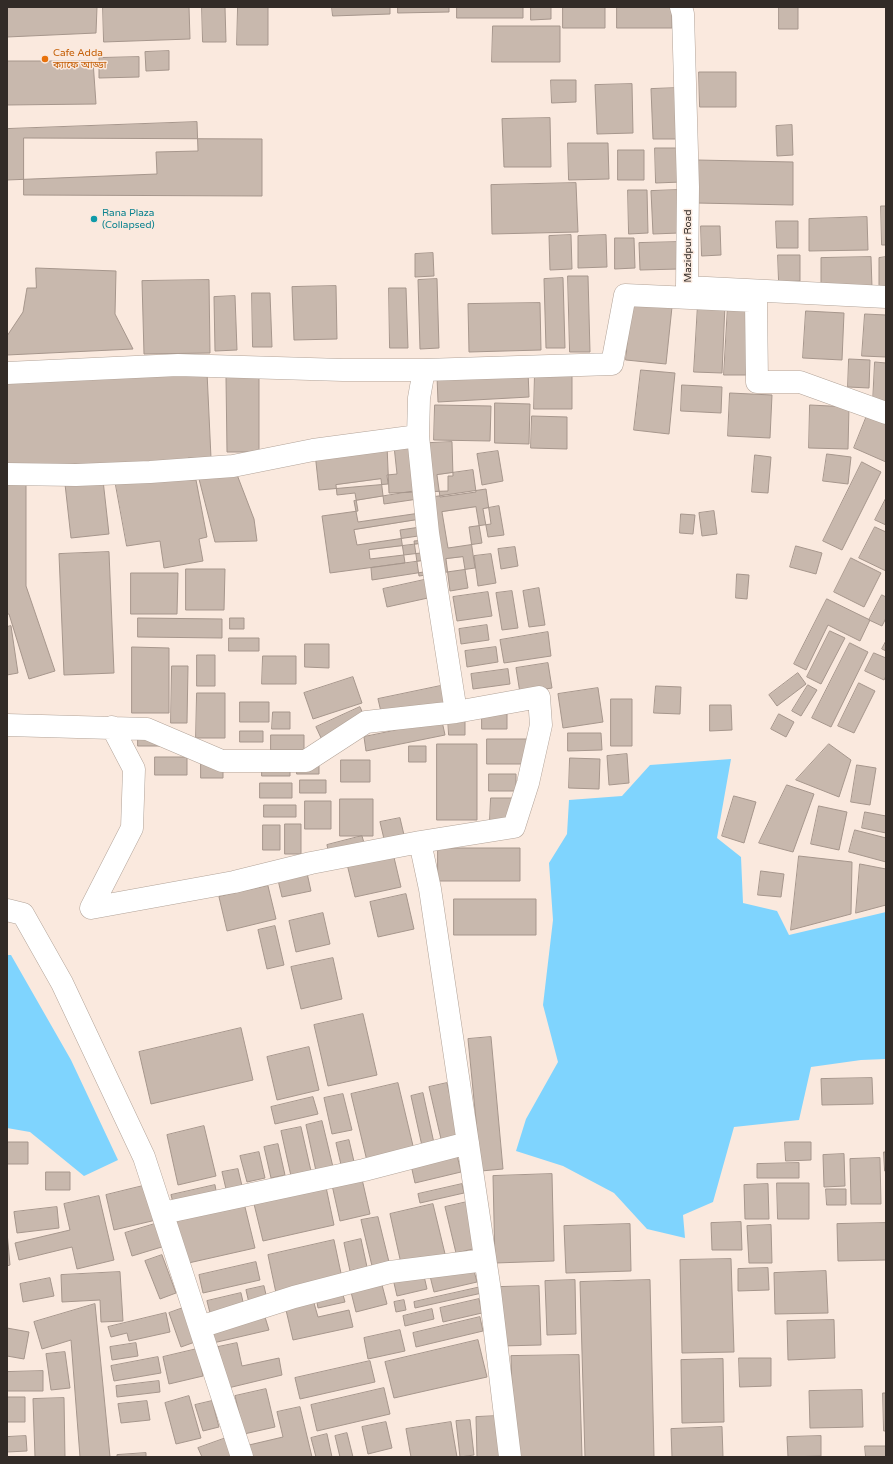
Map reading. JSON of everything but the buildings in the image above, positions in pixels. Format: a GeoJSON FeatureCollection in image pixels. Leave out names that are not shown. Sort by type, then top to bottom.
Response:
{"type":"FeatureCollection","features":[{"type":"Feature","properties":{"kind":"street","name":"Mazidpur Road"},"geometry":{"type":"LineString","coordinates":[[681,7],[683,22],[688,187],[687,287],[886,297]]}},
{"type":"Feature","properties":{"kind":"street"},"geometry":{"type":"LineString","coordinates":[[7,373],[178,365],[343,370],[424,370],[612,364],[625,295],[756,301],[757,382],[800,382],[886,413]]}},
{"type":"Feature","properties":{"kind":"street"},"geometry":{"type":"LineString","coordinates":[[424,370],[419,398],[418,436],[428,533],[456,712]]}},
{"type":"Feature","properties":{"kind":"street"},"geometry":{"type":"LineString","coordinates":[[7,474],[91,475],[233,466],[313,450],[418,436]]}},
{"type":"Feature","properties":{"kind":"street"},"geometry":{"type":"LineString","coordinates":[[7,725],[112,727],[147,729],[222,761],[306,761],[366,722],[456,712],[539,697],[541,725],[528,783],[514,827],[420,842],[311,863],[234,882],[90,908],[132,828],[134,769],[112,727]]}},
{"type":"Feature","properties":{"kind":"street"},"geometry":{"type":"LineString","coordinates":[[420,842],[430,889],[468,1143],[485,1260],[510,1457]]}},
{"type":"Feature","properties":{"kind":"street"},"geometry":{"type":"LineString","coordinates":[[7,910],[22,914],[62,983],[144,1157],[242,1457]]}},
{"type":"Feature","properties":{"kind":"street"},"geometry":{"type":"LineString","coordinates":[[163,1213],[364,1170],[468,1143]]}},
{"type":"Feature","properties":{"kind":"street"},"geometry":{"type":"LineString","coordinates":[[200,1327],[294,1297],[390,1272],[485,1260]]}},
{"type":"Feature","properties":{"kind":"water"},"geometry":{"type":"Polygon","coordinates":[[[731,759],[717,838],[741,857],[743,903],[777,911],[789,935],[886,912],[886,1059],[861,1060],[811,1067],[799,1120],[734,1127],[713,1202],[683,1215],[685,1238],[647,1229],[614,1193],[563,1166],[516,1151],[526,1119],[558,1062],[543,1005],[553,920],[549,863],[567,834],[569,800],[622,796],[650,765],[731,759]]]}},
{"type":"Feature","properties":{"kind":"water"},"geometry":{"type":"Polygon","coordinates":[[[7,955],[11,955],[71,1060],[118,1160],[84,1176],[30,1132],[7,1128],[7,955]]]}},
{"type":"Feature","properties":{"kind":"place","name":"Cafe Adda ক্যাফে আড্ডা"},"geometry":{"type":"Point","coordinates":[45,59]}},
{"type":"Feature","properties":{"kind":"place","name":"Rana Plaza (Collapsed)"},"geometry":{"type":"Point","coordinates":[94,219]}}]}
